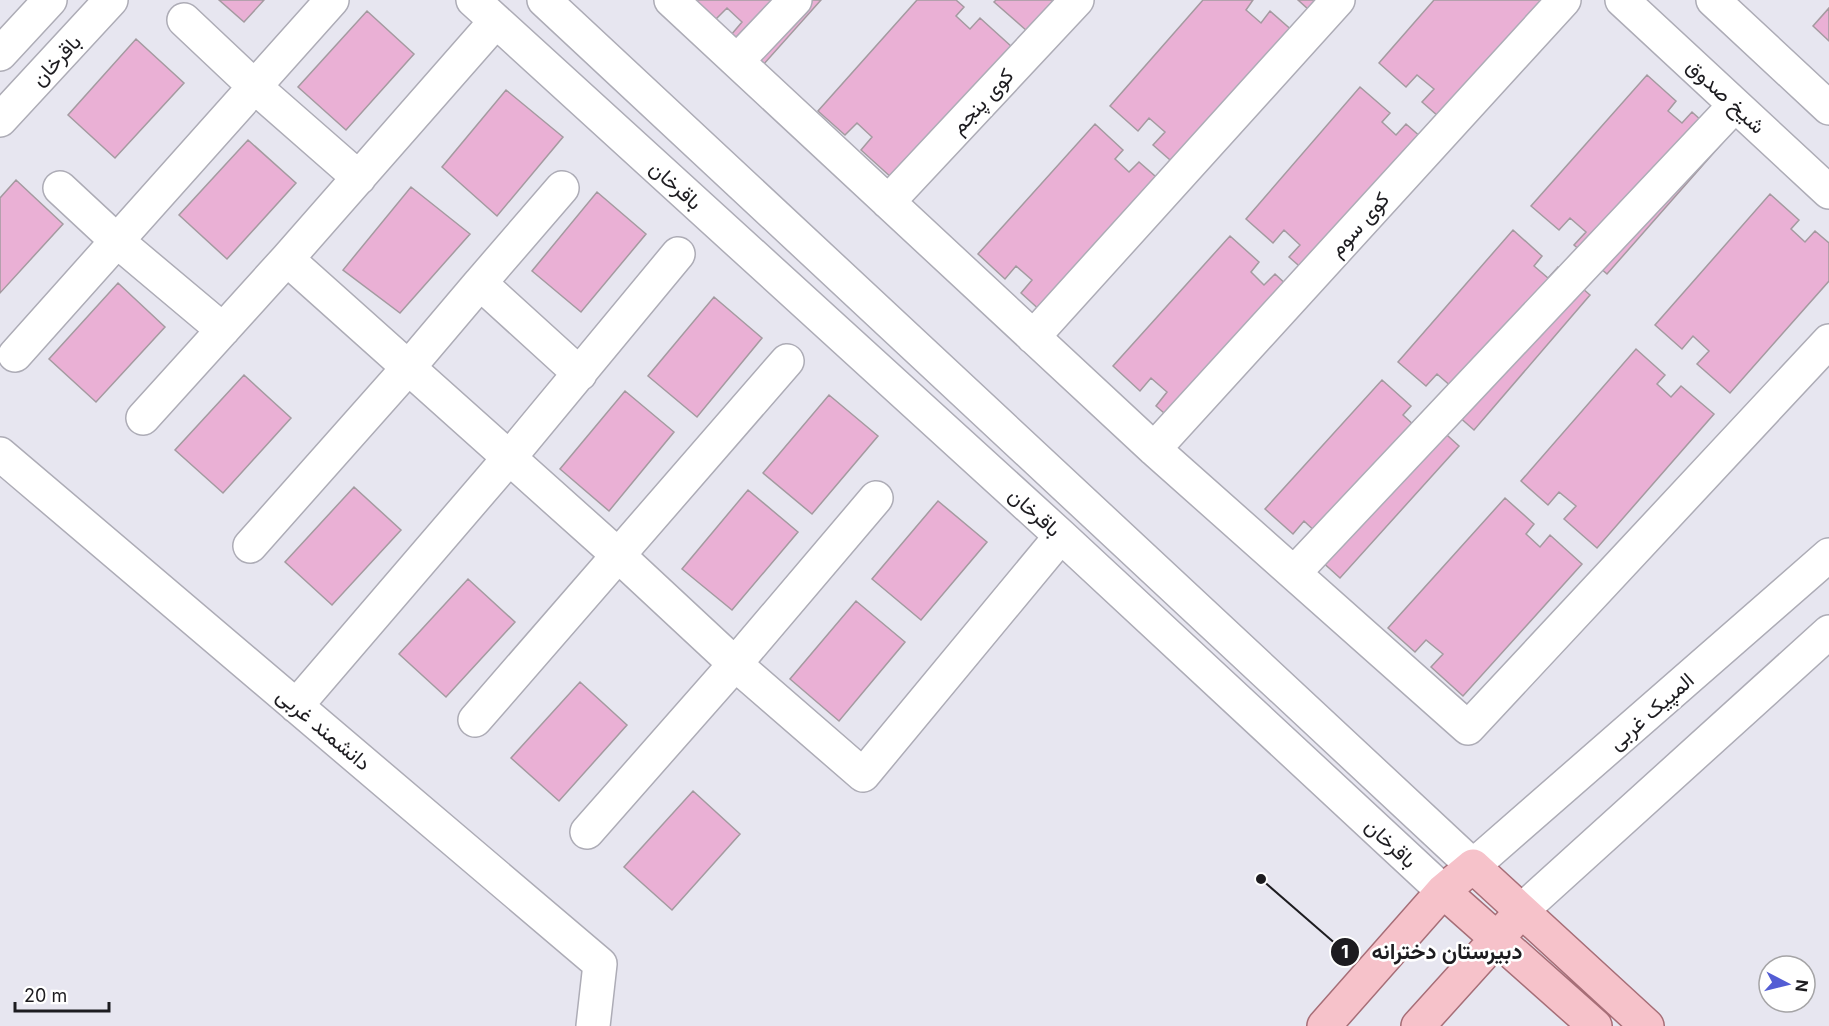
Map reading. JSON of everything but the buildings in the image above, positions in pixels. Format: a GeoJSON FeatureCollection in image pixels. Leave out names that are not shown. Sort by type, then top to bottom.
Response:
{"type":"FeatureCollection","features":[{"type":"Feature","properties":{"kind":"main road"},"geometry":{"type":"LineString","coordinates":[[1324,1026],[1443,891],[1473,866]]}},
{"type":"Feature","properties":{"kind":"main road","name":"باقرخان"},"geometry":{"type":"LineString","coordinates":[[1473,866],[1647,1026]]}},
{"type":"Feature","properties":{"kind":"main road","name":"باقرخان"},"geometry":{"type":"LineString","coordinates":[[1443,891],[1595,1026]]}},
{"type":"Feature","properties":{"kind":"main road"},"geometry":{"type":"LineString","coordinates":[[1418,1026],[1521,912]]}},
{"type":"Feature","properties":{"kind":"street"},"geometry":{"type":"LineString","coordinates":[[0,54],[50,0]]}},
{"type":"Feature","properties":{"kind":"street","name":"باقرخان"},"geometry":{"type":"LineString","coordinates":[[0,120],[111,0]]}},
{"type":"Feature","properties":{"kind":"street"},"geometry":{"type":"LineString","coordinates":[[15,355],[332,0]]}},
{"type":"Feature","properties":{"kind":"street","name":"باقرخان"},"geometry":{"type":"LineString","coordinates":[[544,0],[1473,866]]}},
{"type":"Feature","properties":{"kind":"street"},"geometry":{"type":"LineString","coordinates":[[671,0],[1154,449],[1468,728],[1829,341]]}},
{"type":"Feature","properties":{"kind":"street"},"geometry":{"type":"LineString","coordinates":[[737,61],[795,0]]}},
{"type":"Feature","properties":{"kind":"street","name":"کوی پنجم"},"geometry":{"type":"LineString","coordinates":[[888,202],[1077,0]]}},
{"type":"Feature","properties":{"kind":"street"},"geometry":{"type":"LineString","coordinates":[[1033,337],[1338,0]]}},
{"type":"Feature","properties":{"kind":"street","name":"کوی سوم"},"geometry":{"type":"LineString","coordinates":[[1154,449],[1564,0]]}},
{"type":"Feature","properties":{"kind":"street","name":"شیخ صدوق"},"geometry":{"type":"LineString","coordinates":[[1622,0],[1829,192]]}},
{"type":"Feature","properties":{"kind":"street"},"geometry":{"type":"LineString","coordinates":[[1713,0],[1829,108]]}},
{"type":"Feature","properties":{"kind":"street"},"geometry":{"type":"LineString","coordinates":[[144,418],[359,178],[484,10]]}},
{"type":"Feature","properties":{"kind":"street","name":"باقرخان"},"geometry":{"type":"LineString","coordinates":[[484,10],[1061,536],[1443,891]]}},
{"type":"Feature","properties":{"kind":"street"},"geometry":{"type":"LineString","coordinates":[[184,20],[255,87],[359,178]]}},
{"type":"Feature","properties":{"kind":"street"},"geometry":{"type":"LineString","coordinates":[[1294,573],[1735,105]]}},
{"type":"Feature","properties":{"kind":"street"},"geometry":{"type":"LineString","coordinates":[[60,188],[117,241],[223,330]]}},
{"type":"Feature","properties":{"kind":"street"},"geometry":{"type":"LineString","coordinates":[[250,546],[408,368],[562,188]]}},
{"type":"Feature","properties":{"kind":"street"},"geometry":{"type":"LineString","coordinates":[[296,706],[580,374],[678,254]]}},
{"type":"Feature","properties":{"kind":"street"},"geometry":{"type":"LineString","coordinates":[[287,259],[619,556],[735,664],[863,775],[1061,536]]}},
{"type":"Feature","properties":{"kind":"street"},"geometry":{"type":"LineString","coordinates":[[480,283],[580,374]]}},
{"type":"Feature","properties":{"kind":"street"},"geometry":{"type":"LineString","coordinates":[[476,720],[787,361]]}},
{"type":"Feature","properties":{"kind":"street","name":"دانشمند غربی"},"geometry":{"type":"LineString","coordinates":[[0,454],[600,964],[593,1026]]}},
{"type":"Feature","properties":{"kind":"street"},"geometry":{"type":"LineString","coordinates":[[587,832],[735,664],[876,498]]}},
{"type":"Feature","properties":{"kind":"street","name":"المپیک غربی"},"geometry":{"type":"LineString","coordinates":[[1473,866],[1829,555]]}},
{"type":"Feature","properties":{"kind":"street"},"geometry":{"type":"LineString","coordinates":[[1521,912],[1829,632]]}},
{"type":"Feature","properties":{"kind":"place","name":"دبیرستان دخترانه"},"geometry":{"type":"Point","coordinates":[1261,879]}}]}
